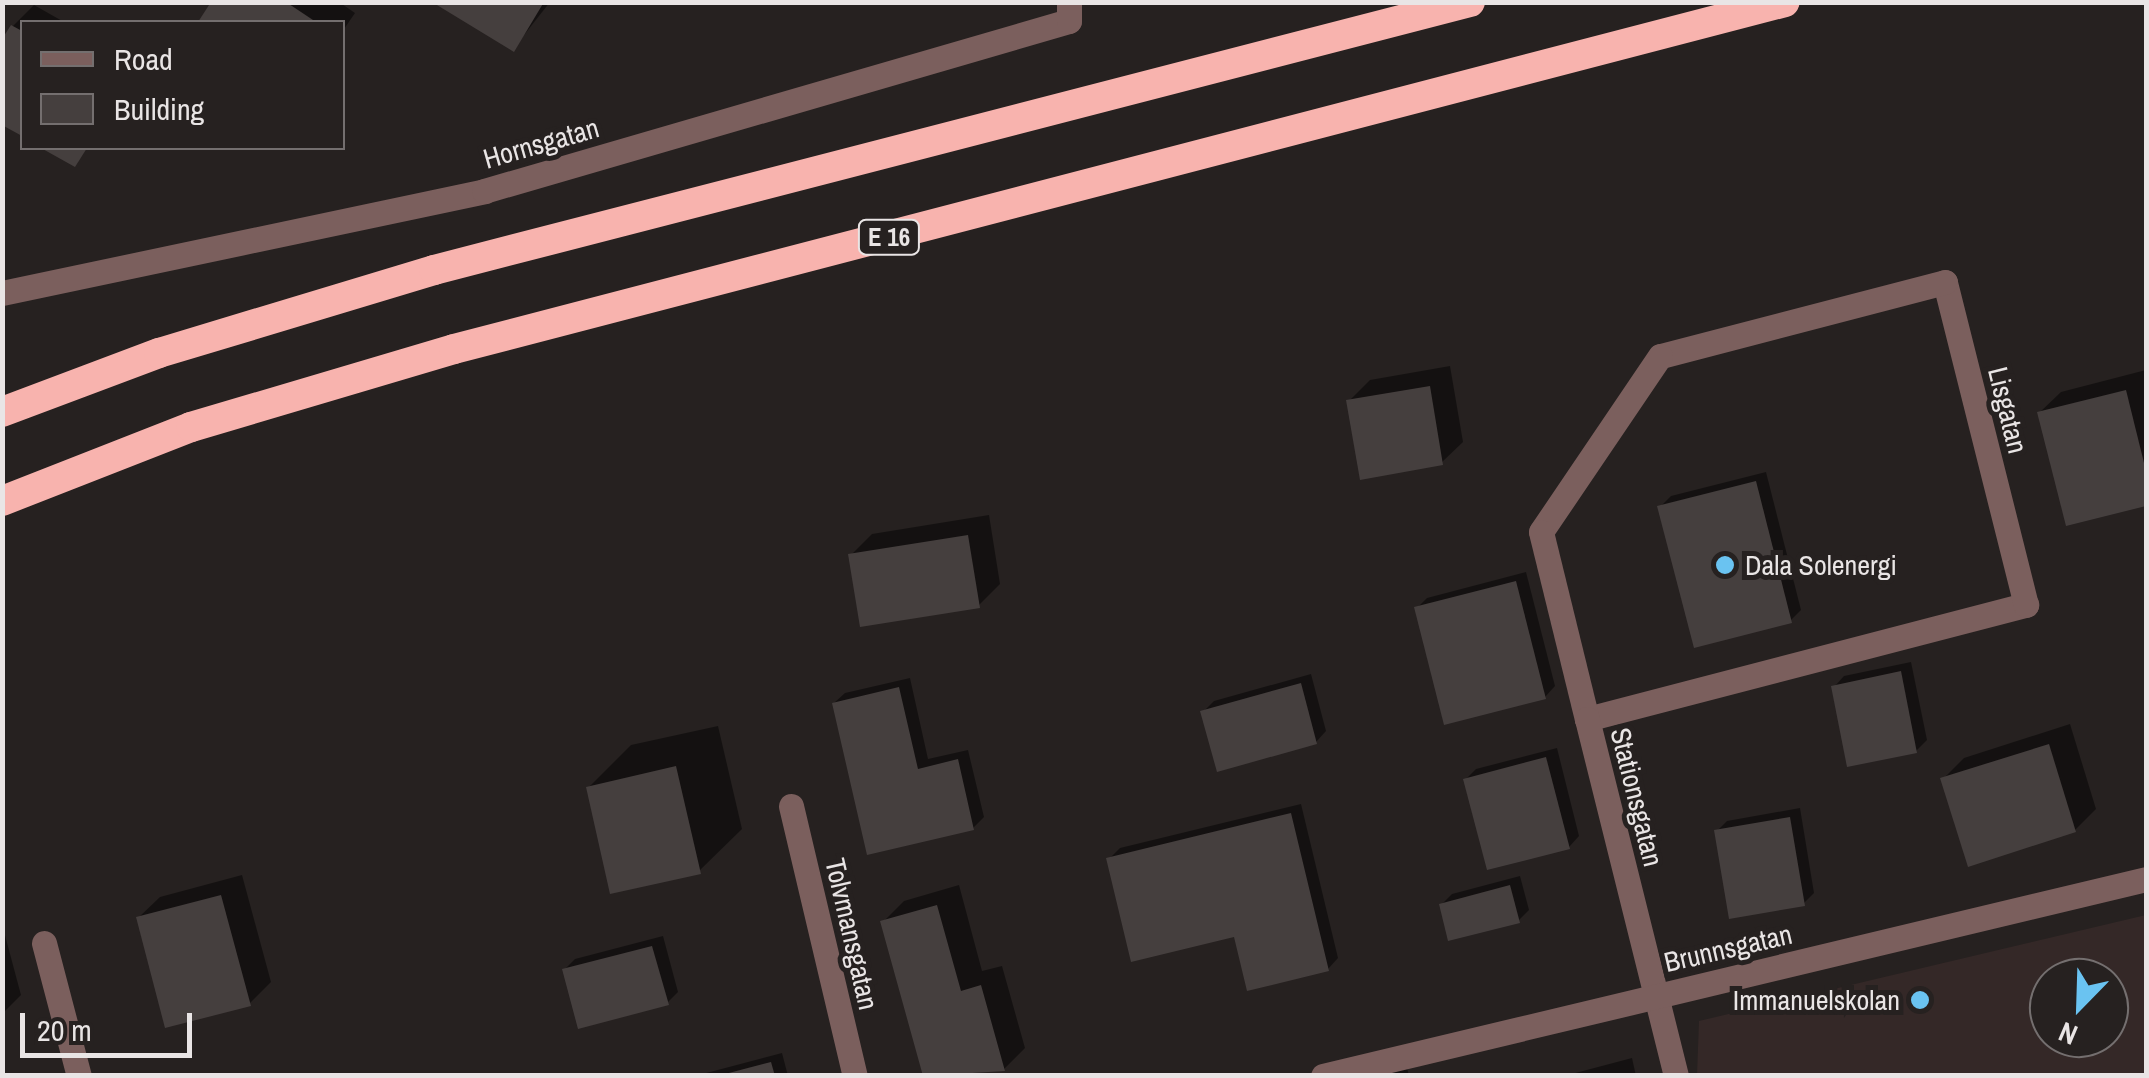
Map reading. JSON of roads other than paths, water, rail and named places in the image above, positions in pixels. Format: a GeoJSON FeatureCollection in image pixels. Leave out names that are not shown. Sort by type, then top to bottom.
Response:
{"type":"FeatureCollection","features":[{"type":"Feature","properties":{"kind":"highway"},"geometry":{"type":"LineString","coordinates":[[2,412],[159,353],[434,270],[1470,2]]}},
{"type":"Feature","properties":{"kind":"highway","name":"E 16"},"geometry":{"type":"LineString","coordinates":[[2,500],[191,428],[454,349],[1785,2]]}},
{"type":"Feature","properties":{"kind":"street","name":"Hornsgatan"},"geometry":{"type":"LineString","coordinates":[[2,293],[484,191],[1068,21],[1069,2]]}},
{"type":"Feature","properties":{"kind":"street","name":"Lisgatan"},"geometry":{"type":"LineString","coordinates":[[1541,532],[1660,356],[1945,282],[2026,605],[1587,719]]}},
{"type":"Feature","properties":{"kind":"street","name":"Stationsgatan"},"geometry":{"type":"LineString","coordinates":[[1541,532],[1676,1076]]}},
{"type":"Feature","properties":{"kind":"street","name":"Tolvmansgatan"},"geometry":{"type":"LineString","coordinates":[[791,806],[854,1076]]}},
{"type":"Feature","properties":{"kind":"street","name":"Brunnsgatan"},"geometry":{"type":"LineString","coordinates":[[1323,1076],[2146,879]]}},
{"type":"Feature","properties":{"kind":"street"},"geometry":{"type":"LineString","coordinates":[[44,943],[79,1076]]}},
{"type":"Feature","properties":{"kind":"place","name":"Dala Solenergi"},"geometry":{"type":"Point","coordinates":[1725,565]}},
{"type":"Feature","properties":{"kind":"place","name":"Immanuelskolan"},"geometry":{"type":"Point","coordinates":[1920,1000]}}]}
